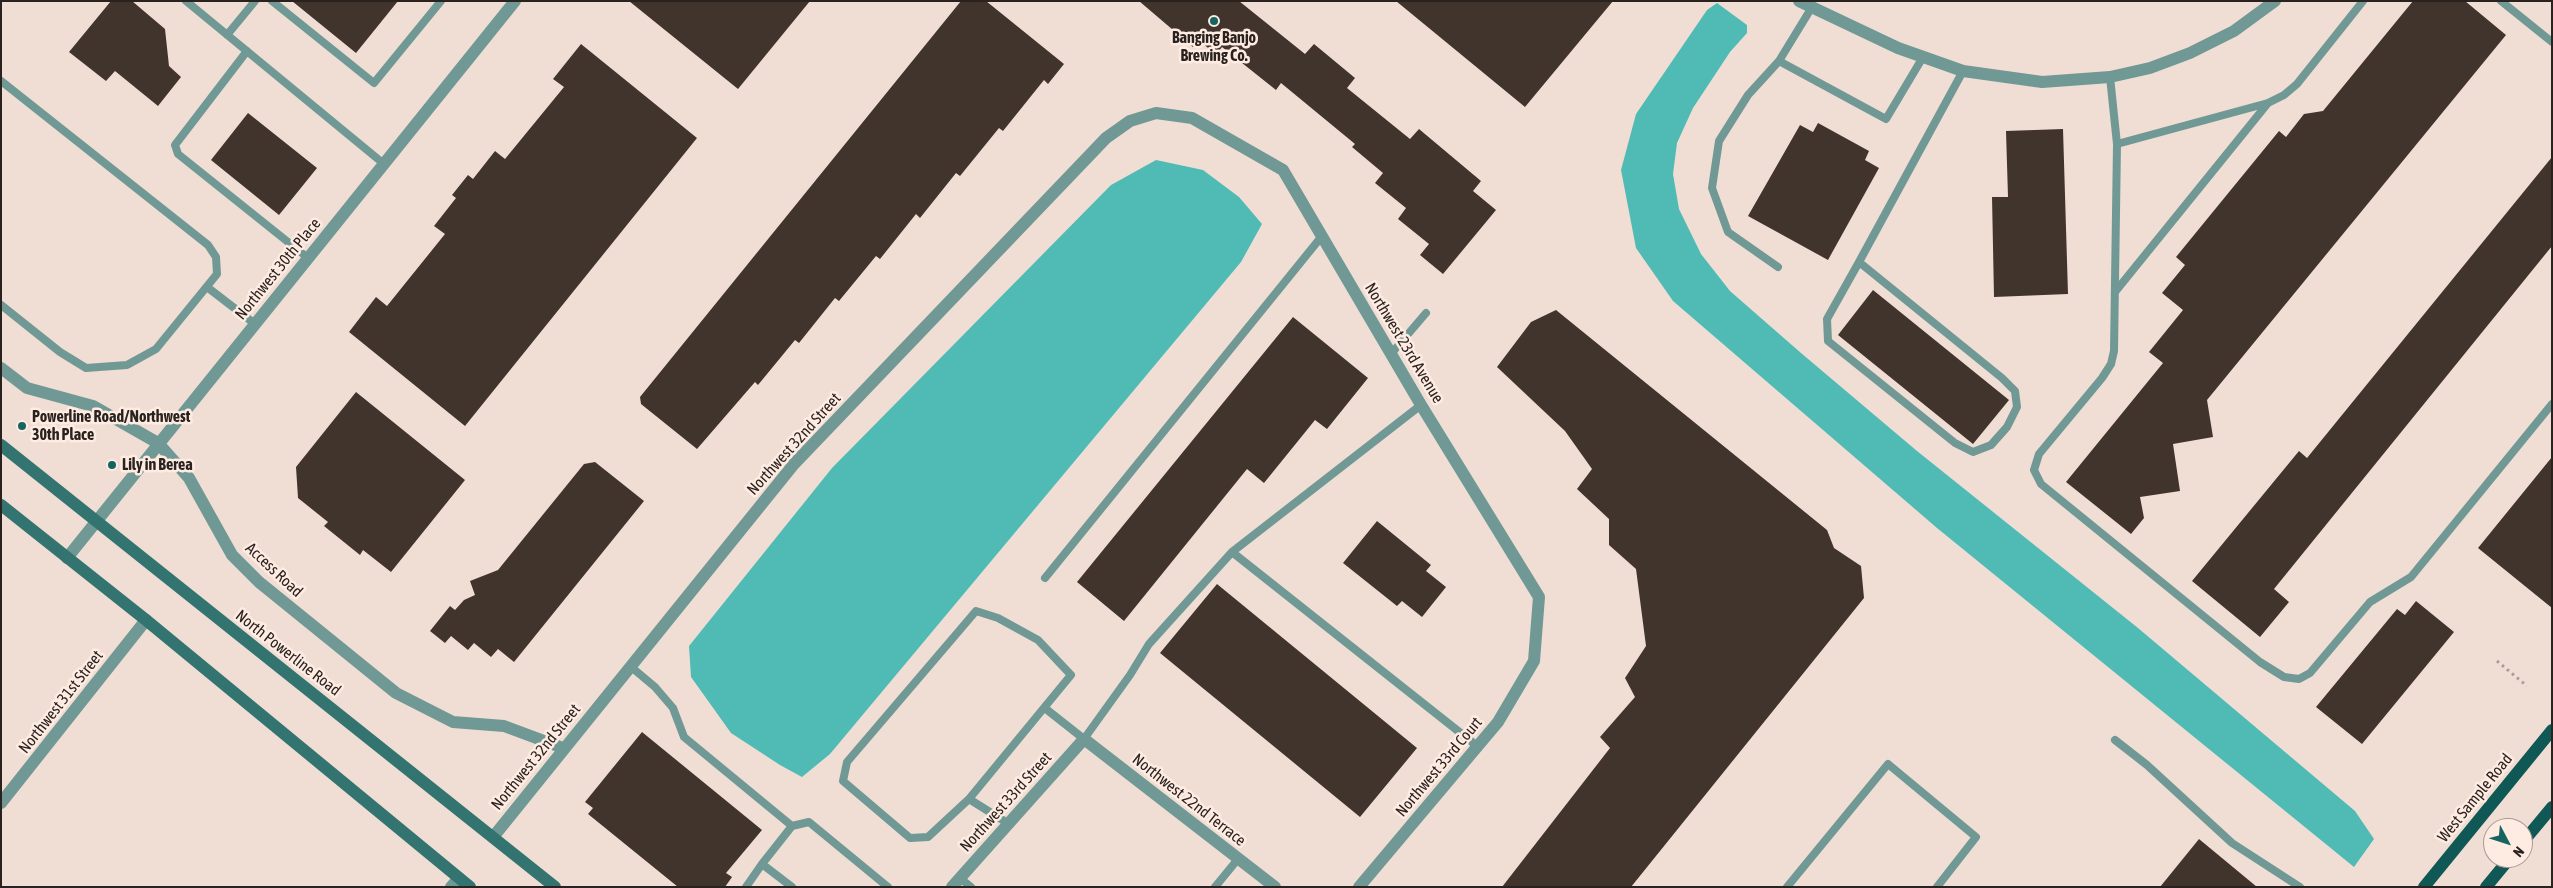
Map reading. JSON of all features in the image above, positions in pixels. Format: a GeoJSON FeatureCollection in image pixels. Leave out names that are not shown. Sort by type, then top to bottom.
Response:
{"type":"FeatureCollection","features":[{"type":"Feature","properties":{"kind":"main road","name":"North Powerline Road"},"geometry":{"type":"LineString","coordinates":[[1,446],[556,887]]}},
{"type":"Feature","properties":{"kind":"main road"},"geometry":{"type":"LineString","coordinates":[[1,505],[146,620],[455,882],[470,887]]}},
{"type":"Feature","properties":{"kind":"main road","name":"West Sample Road"},"geometry":{"type":"LineString","coordinates":[[2424,887],[2552,730]]}},
{"type":"Feature","properties":{"kind":"main road"},"geometry":{"type":"LineString","coordinates":[[2533,830],[2552,807]]}},
{"type":"Feature","properties":{"kind":"main road"},"geometry":{"type":"LineString","coordinates":[[2486,887],[2502,868]]}},
{"type":"Feature","properties":{"kind":"street","name":"Northwest 30th Place"},"geometry":{"type":"LineString","coordinates":[[67,558],[94,521],[515,1]]}},
{"type":"Feature","properties":{"kind":"street"},"geometry":{"type":"LineString","coordinates":[[1799,1],[1898,48],[1963,71],[2042,82],[2110,77],[2150,68],[2190,53],[2234,31],[2274,1]]}},
{"type":"Feature","properties":{"kind":"street","name":"Northwest 23rd Avenue"},"geometry":{"type":"LineString","coordinates":[[1156,113],[1192,118],[1283,170],[1421,405],[1539,596],[1534,661]]}},
{"type":"Feature","properties":{"kind":"street","name":"Northwest 32nd Street"},"geometry":{"type":"LineString","coordinates":[[494,836],[563,748],[807,450],[1106,138],[1130,121],[1156,113]]}},
{"type":"Feature","properties":{"kind":"street","name":"Access Road"},"geometry":{"type":"LineString","coordinates":[[1,368],[27,388],[93,406],[158,443],[189,478],[232,554],[259,582],[396,694],[453,722],[504,726],[563,748]]}},
{"type":"Feature","properties":{"kind":"street","name":"Northwest 31st Street"},"geometry":{"type":"LineString","coordinates":[[1,803],[146,620]]}},
{"type":"Feature","properties":{"kind":"street","name":"Northwest 33rd Court"},"geometry":{"type":"LineString","coordinates":[[1359,887],[1498,722],[1534,661]]}},
{"type":"Feature","properties":{"kind":"street","name":"Northwest 33rd Street"},"geometry":{"type":"LineString","coordinates":[[956,882],[1084,738]]}},
{"type":"Feature","properties":{"kind":"street","name":"Northwest 22nd Terrace"},"geometry":{"type":"LineString","coordinates":[[1084,738],[1275,887]]}},
{"type":"Feature","properties":{"kind":"lane"},"geometry":{"type":"LineString","coordinates":[[186,1],[384,164]]}},
{"type":"Feature","properties":{"kind":"lane"},"geometry":{"type":"LineString","coordinates":[[227,35],[255,1]]}},
{"type":"Feature","properties":{"kind":"lane"},"geometry":{"type":"LineString","coordinates":[[272,1],[374,83],[440,1]]}},
{"type":"Feature","properties":{"kind":"lane"},"geometry":{"type":"LineString","coordinates":[[2117,144],[2268,103],[2284,95],[2297,84],[2363,1]]}},
{"type":"Feature","properties":{"kind":"lane"},"geometry":{"type":"LineString","coordinates":[[2501,1],[2552,42]]}},
{"type":"Feature","properties":{"kind":"lane"},"geometry":{"type":"LineString","coordinates":[[1778,267],[1728,232],[1712,188],[1719,141],[1748,95],[1779,61],[1812,7]]}},
{"type":"Feature","properties":{"kind":"lane"},"geometry":{"type":"LineString","coordinates":[[247,52],[175,144],[178,154],[308,258]]}},
{"type":"Feature","properties":{"kind":"lane"},"geometry":{"type":"LineString","coordinates":[[1779,61],[1886,119],[1923,57]]}},
{"type":"Feature","properties":{"kind":"lane"},"geometry":{"type":"LineString","coordinates":[[1859,262],[2002,378],[2014,391],[2017,406],[2007,427],[1991,445],[1972,452],[1955,443],[1876,377],[1828,341],[1826,320],[1963,71]]}},
{"type":"Feature","properties":{"kind":"lane"},"geometry":{"type":"LineString","coordinates":[[2110,77],[2117,144],[2114,351],[2111,364],[2102,378],[2039,454],[2034,470],[2041,484],[2260,662],[2284,677],[2299,679],[2310,673],[2370,602],[2411,577],[2552,404]]}},
{"type":"Feature","properties":{"kind":"lane"},"geometry":{"type":"LineString","coordinates":[[1,80],[208,245],[216,256],[217,274],[156,349],[127,365],[86,368],[60,352],[1,305]]}},
{"type":"Feature","properties":{"kind":"lane"},"geometry":{"type":"LineString","coordinates":[[2115,292],[2268,103]]}},
{"type":"Feature","properties":{"kind":"lane"},"geometry":{"type":"LineString","coordinates":[[1045,578],[1322,236]]}},
{"type":"Feature","properties":{"kind":"lane"},"geometry":{"type":"LineString","coordinates":[[207,287],[255,324]]}},
{"type":"Feature","properties":{"kind":"lane"},"geometry":{"type":"LineString","coordinates":[[1391,354],[1426,313]]}},
{"type":"Feature","properties":{"kind":"lane"},"geometry":{"type":"LineString","coordinates":[[1046,708],[1084,738],[1130,675],[1149,644],[1232,552],[1421,405]]}},
{"type":"Feature","properties":{"kind":"lane"},"geometry":{"type":"LineString","coordinates":[[1232,552],[1477,746]]}},
{"type":"Feature","properties":{"kind":"lane"},"geometry":{"type":"LineString","coordinates":[[976,611],[998,618],[1038,640],[1071,675],[1046,708],[969,799],[928,837],[910,838],[843,781],[847,762],[976,611]]}},
{"type":"Feature","properties":{"kind":"lane"},"geometry":{"type":"LineString","coordinates":[[630,666],[655,687],[673,708],[684,737],[792,826]]}},
{"type":"Feature","properties":{"kind":"lane"},"geometry":{"type":"LineString","coordinates":[[2115,740],[2147,765],[2232,843],[2295,886]]}},
{"type":"Feature","properties":{"kind":"lane"},"geometry":{"type":"LineString","coordinates":[[1787,887],[1888,764],[1976,837],[1937,887]]}},
{"type":"Feature","properties":{"kind":"lane"},"geometry":{"type":"LineString","coordinates":[[969,799],[1009,824]]}},
{"type":"Feature","properties":{"kind":"lane"},"geometry":{"type":"LineString","coordinates":[[746,887],[792,826],[809,822],[888,887]]}},
{"type":"Feature","properties":{"kind":"lane"},"geometry":{"type":"LineString","coordinates":[[1215,887],[1238,859]]}},
{"type":"Feature","properties":{"kind":"lane"},"geometry":{"type":"LineString","coordinates":[[762,864],[792,887]]}},
{"type":"Feature","properties":{"kind":"lane"},"geometry":{"type":"LineString","coordinates":[[956,882],[970,887]]}},
{"type":"Feature","properties":{"kind":"path"},"geometry":{"type":"LineString","coordinates":[[2497,661],[2527,686]]}},
{"type":"Feature","properties":{"kind":"water"},"geometry":{"type":"Polygon","coordinates":[[[1717,3],[1747,25],[1747,33],[1730,52],[1693,108],[1677,143],[1673,174],[1679,209],[1701,254],[1730,291],[1801,353],[1917,451],[2138,628],[2355,811],[2374,839],[2354,867],[1937,528],[1673,301],[1636,248],[1621,170],[1636,114],[1707,10],[1717,3]]]}},
{"type":"Feature","properties":{"kind":"water"},"geometry":{"type":"Polygon","coordinates":[[[1156,160],[1203,170],[1239,197],[1262,224],[1241,262],[830,754],[802,777],[731,733],[691,677],[689,646],[832,468],[1111,185],[1156,160]]]}},
{"type":"Feature","properties":{"kind":"building"},"geometry":{"type":"Polygon","coordinates":[[[111,1],[132,1],[165,29],[169,66],[181,77],[158,106],[115,71],[106,81],[69,52],[111,1]]]}},
{"type":"Feature","properties":{"kind":"building"},"geometry":{"type":"Polygon","coordinates":[[[292,1],[398,1],[356,53],[292,1]]]}},
{"type":"Feature","properties":{"kind":"building"},"geometry":{"type":"Polygon","coordinates":[[[629,1],[810,1],[738,89],[629,1]]]}},
{"type":"Feature","properties":{"kind":"building"},"geometry":{"type":"Polygon","coordinates":[[[961,1],[986,1],[1064,64],[1048,84],[1044,80],[1003,131],[999,128],[960,176],[956,173],[920,218],[916,214],[880,259],[876,256],[839,301],[835,298],[799,343],[795,340],[758,385],[755,382],[697,449],[641,404],[640,397],[961,1]]]}},
{"type":"Feature","properties":{"kind":"building"},"geometry":{"type":"Polygon","coordinates":[[[1139,1],[1239,1],[1305,54],[1314,44],[1355,78],[1347,88],[1410,139],[1419,129],[1481,181],[1473,191],[1496,210],[1443,274],[1420,255],[1429,244],[1398,219],[1406,208],[1375,183],[1383,173],[1352,147],[1355,144],[1281,83],[1276,90],[1222,47],[1216,55],[1199,40],[1193,47],[1139,1]]]}},
{"type":"Feature","properties":{"kind":"building"},"geometry":{"type":"Polygon","coordinates":[[[1396,1],[1613,1],[1525,107],[1396,1]]]}},
{"type":"Feature","properties":{"kind":"building"},"geometry":{"type":"Polygon","coordinates":[[[2413,1],[2465,1],[2506,35],[2207,400],[2213,437],[2173,444],[2180,491],[2140,497],[2144,518],[2131,534],[2066,482],[2163,363],[2149,352],[2183,310],[2162,293],[2185,265],[2176,257],[2279,131],[2286,137],[2304,114],[2323,111],[2413,1]]]}},
{"type":"Feature","properties":{"kind":"building"},"geometry":{"type":"Polygon","coordinates":[[[581,44],[697,138],[465,426],[349,332],[376,297],[387,306],[445,234],[434,226],[456,198],[452,195],[468,175],[473,179],[495,151],[505,159],[564,87],[553,79],[581,44]]]}},
{"type":"Feature","properties":{"kind":"building"},"geometry":{"type":"Polygon","coordinates":[[[248,113],[317,168],[279,215],[211,160],[248,113]]]}},
{"type":"Feature","properties":{"kind":"building"},"geometry":{"type":"Polygon","coordinates":[[[1818,123],[1869,151],[1865,160],[1879,168],[1828,260],[1748,216],[1800,125],[1813,132],[1818,123]]]}},
{"type":"Feature","properties":{"kind":"building"},"geometry":{"type":"Polygon","coordinates":[[[2063,129],[2068,294],[1994,297],[1992,197],[2008,197],[2006,131],[2063,129]]]}},
{"type":"Feature","properties":{"kind":"building"},"geometry":{"type":"Polygon","coordinates":[[[2552,157],[2552,246],[2274,589],[2289,602],[2260,637],[2192,581],[2299,451],[2307,458],[2552,157]]]}},
{"type":"Feature","properties":{"kind":"building"},"geometry":{"type":"Polygon","coordinates":[[[1873,290],[2009,400],[1973,444],[1838,335],[1873,290]]]}},
{"type":"Feature","properties":{"kind":"building"},"geometry":{"type":"Polygon","coordinates":[[[1556,310],[1827,530],[1834,548],[1861,566],[1864,598],[1631,887],[1502,887],[1610,748],[1600,737],[1635,697],[1625,678],[1646,646],[1636,569],[1609,545],[1609,519],[1577,489],[1592,469],[1565,431],[1497,367],[1531,322],[1556,310]]]}},
{"type":"Feature","properties":{"kind":"building"},"geometry":{"type":"Polygon","coordinates":[[[1293,317],[1368,378],[1327,429],[1315,420],[1264,483],[1247,469],[1124,621],[1077,582],[1293,317]]]}},
{"type":"Feature","properties":{"kind":"building"},"geometry":{"type":"Polygon","coordinates":[[[356,392],[465,480],[391,572],[363,550],[360,555],[324,526],[328,522],[298,498],[296,467],[356,392]]]}},
{"type":"Feature","properties":{"kind":"building"},"geometry":{"type":"Polygon","coordinates":[[[2552,457],[2552,608],[2478,548],[2552,457]]]}},
{"type":"Feature","properties":{"kind":"building"},"geometry":{"type":"Polygon","coordinates":[[[595,462],[644,501],[514,662],[498,649],[491,657],[474,643],[468,650],[451,636],[445,643],[430,631],[450,606],[455,610],[464,600],[475,595],[470,581],[498,570],[584,464],[595,462]]]}},
{"type":"Feature","properties":{"kind":"building"},"geometry":{"type":"Polygon","coordinates":[[[1377,521],[1431,565],[1426,571],[1446,587],[1422,617],[1402,601],[1397,606],[1343,563],[1377,521]]]}},
{"type":"Feature","properties":{"kind":"building"},"geometry":{"type":"Polygon","coordinates":[[[1217,584],[1417,748],[1360,817],[1160,653],[1217,584]]]}},
{"type":"Feature","properties":{"kind":"building"},"geometry":{"type":"Polygon","coordinates":[[[2416,601],[2454,632],[2362,744],[2316,707],[2397,609],[2405,615],[2416,601]]]}},
{"type":"Feature","properties":{"kind":"building"},"geometry":{"type":"Polygon","coordinates":[[[642,732],[762,830],[726,873],[732,877],[725,887],[678,887],[588,814],[593,808],[585,802],[642,732]]]}},
{"type":"Feature","properties":{"kind":"building"},"geometry":{"type":"Polygon","coordinates":[[[2199,839],[2257,887],[2160,887],[2199,839]]]}},
{"type":"Feature","properties":{"kind":"place","name":"Banging Banjo Brewing Co."},"geometry":{"type":"Point","coordinates":[1214,21]}},
{"type":"Feature","properties":{"kind":"place","name":"Powerline Road/Northwest 30th Place"},"geometry":{"type":"Point","coordinates":[22,426]}},
{"type":"Feature","properties":{"kind":"place","name":"Lily in Berea"},"geometry":{"type":"Point","coordinates":[112,465]}}]}
